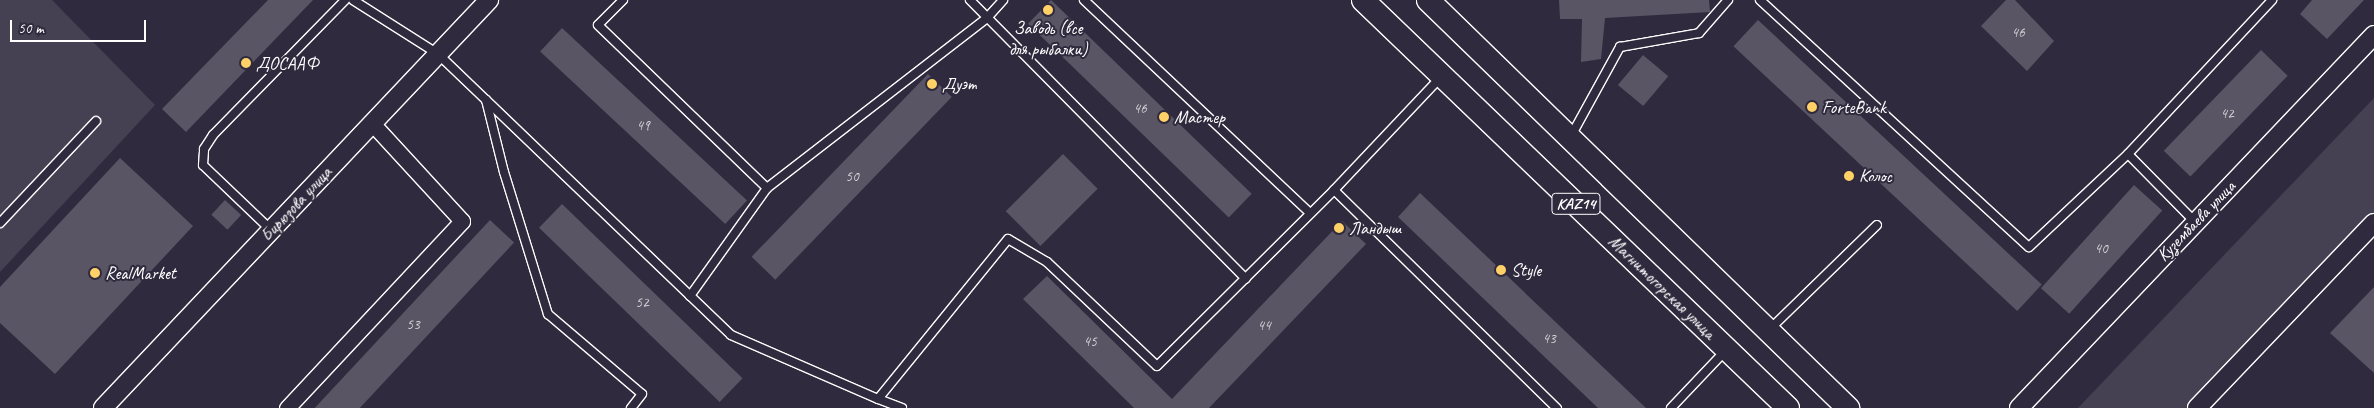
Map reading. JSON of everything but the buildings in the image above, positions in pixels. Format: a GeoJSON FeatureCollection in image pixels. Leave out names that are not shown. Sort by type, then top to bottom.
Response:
{"type":"FeatureCollection","features":[{"type":"Feature","properties":{"kind":"main road","name":"Магнитогорская улица"},"geometry":{"type":"LineString","coordinates":[[1363,0],[1788,408]]}},
{"type":"Feature","properties":{"kind":"main road","name":"KAZ14"},"geometry":{"type":"LineString","coordinates":[[1428,0],[1848,408]]}},
{"type":"Feature","properties":{"kind":"street","name":"Бирюзова улица"},"geometry":{"type":"LineString","coordinates":[[104,408],[489,0]]}},
{"type":"Feature","properties":{"kind":"street","name":"Кузембаева улица"},"geometry":{"type":"LineString","coordinates":[[2019,408],[2374,35]]}},
{"type":"Feature","properties":{"kind":"street"},"geometry":{"type":"LineString","coordinates":[[287,408],[462,221],[372,123]]}},
{"type":"Feature","properties":{"kind":"street"},"geometry":{"type":"LineString","coordinates":[[2197,408],[2374,223]]}},
{"type":"Feature","properties":{"kind":"lane"},"geometry":{"type":"LineString","coordinates":[[271,230],[203,165],[204,150],[213,134],[345,0]]}},
{"type":"Feature","properties":{"kind":"lane"},"geometry":{"type":"LineString","coordinates":[[353,0],[438,54],[732,335],[902,408]]}},
{"type":"Feature","properties":{"kind":"lane"},"geometry":{"type":"LineString","coordinates":[[623,0],[598,25],[767,188]]}},
{"type":"Feature","properties":{"kind":"lane"},"geometry":{"type":"LineString","coordinates":[[970,0],[1246,279]]}},
{"type":"Feature","properties":{"kind":"lane"},"geometry":{"type":"LineString","coordinates":[[690,296],[767,188],[987,18],[1003,0]]}},
{"type":"Feature","properties":{"kind":"lane"},"geometry":{"type":"LineString","coordinates":[[1084,0],[1310,213]]}},
{"type":"Feature","properties":{"kind":"lane"},"geometry":{"type":"LineString","coordinates":[[1570,138],[1620,47],[1698,33],[1728,0]]}},
{"type":"Feature","properties":{"kind":"lane"},"geometry":{"type":"LineString","coordinates":[[1760,0],[2029,247],[2128,154],[2272,0]]}},
{"type":"Feature","properties":{"kind":"lane"},"geometry":{"type":"LineString","coordinates":[[878,399],[1008,239],[1047,262],[1157,366],[1334,190],[1442,76]]}},
{"type":"Feature","properties":{"kind":"lane"},"geometry":{"type":"LineString","coordinates":[[486,100],[504,172],[548,314],[642,394],[631,408]]}},
{"type":"Feature","properties":{"kind":"lane"},"geometry":{"type":"LineString","coordinates":[[0,223],[96,121]]}},
{"type":"Feature","properties":{"kind":"lane"},"geometry":{"type":"LineString","coordinates":[[2128,154],[2196,222]]}},
{"type":"Feature","properties":{"kind":"lane"},"geometry":{"type":"LineString","coordinates":[[1334,190],[1557,408]]}},
{"type":"Feature","properties":{"kind":"lane"},"geometry":{"type":"LineString","coordinates":[[1768,330],[1878,225]]}},
{"type":"Feature","properties":{"kind":"lane"},"geometry":{"type":"LineString","coordinates":[[1670,408],[1728,349]]}},
{"type":"Feature","properties":{"kind":"shaded area"},"geometry":{"type":"Polygon","coordinates":[[[0,0],[52,0],[155,105],[0,272],[0,0]]]}},
{"type":"Feature","properties":{"kind":"shaded area"},"geometry":{"type":"Polygon","coordinates":[[[2374,98],[2374,223],[2194,408],[2078,408],[2374,98]]]}},
{"type":"Feature","properties":{"kind":"place","name":"Заводь (все для рыбалки)"},"geometry":{"type":"Point","coordinates":[1048,10]}},
{"type":"Feature","properties":{"kind":"place","name":"ДОСААФ"},"geometry":{"type":"Point","coordinates":[246,63]}},
{"type":"Feature","properties":{"kind":"place","name":"Дуэт"},"geometry":{"type":"Point","coordinates":[932,84]}},
{"type":"Feature","properties":{"kind":"place","name":"ForteBank"},"geometry":{"type":"Point","coordinates":[1812,107]}},
{"type":"Feature","properties":{"kind":"place","name":"Мастер"},"geometry":{"type":"Point","coordinates":[1164,117]}},
{"type":"Feature","properties":{"kind":"place","name":"Колос"},"geometry":{"type":"Point","coordinates":[1849,176]}},
{"type":"Feature","properties":{"kind":"place","name":"Ландыш"},"geometry":{"type":"Point","coordinates":[1339,228]}},
{"type":"Feature","properties":{"kind":"place","name":"Style"},"geometry":{"type":"Point","coordinates":[1501,270]}},
{"type":"Feature","properties":{"kind":"place","name":"RealMarket"},"geometry":{"type":"Point","coordinates":[95,273]}}]}
